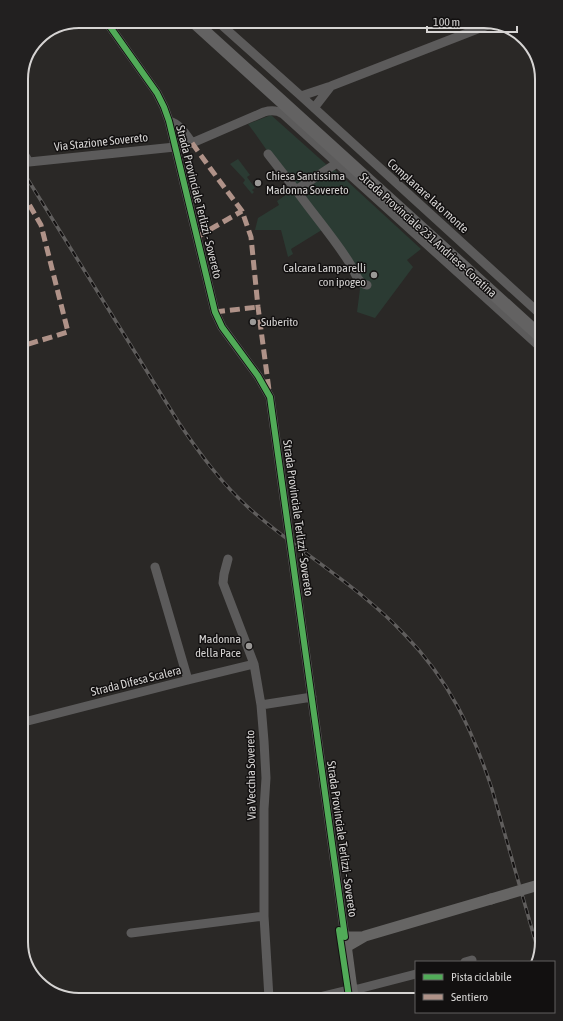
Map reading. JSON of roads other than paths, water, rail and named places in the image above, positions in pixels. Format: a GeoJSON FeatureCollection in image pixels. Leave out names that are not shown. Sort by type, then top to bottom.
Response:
{"type":"FeatureCollection","features":[{"type":"Feature","properties":{"kind":"highway","name":"Strada Provinciale 231 Andriese-Coratina"},"geometry":{"type":"LineString","coordinates":[[201,28],[535,331]]}},
{"type":"Feature","properties":{"kind":"highway","name":"Strada Provinciale 231 Andriese-Coratina"},"geometry":{"type":"LineString","coordinates":[[212,28],[535,321]]}},
{"type":"Feature","properties":{"kind":"main road"},"geometry":{"type":"LineString","coordinates":[[346,942],[535,886]]}},
{"type":"Feature","properties":{"kind":"main road","name":"Strada Provinciale Terlizzi - Sovereto"},"geometry":{"type":"LineString","coordinates":[[346,942],[353,993]]}},
{"type":"Feature","properties":{"kind":"street","name":"Strada Provinciale Terlizzi - Sovereto"},"geometry":{"type":"LineString","coordinates":[[111,28],[157,93],[164,107],[169,120],[215,312],[222,327],[258,376],[270,397],[346,942]]}},
{"type":"Feature","properties":{"kind":"street","name":"Complanare lato monte"},"geometry":{"type":"LineString","coordinates":[[225,28],[535,309]]}},
{"type":"Feature","properties":{"kind":"street"},"geometry":{"type":"LineString","coordinates":[[301,96],[331,86],[480,28]]}},
{"type":"Feature","properties":{"kind":"street"},"geometry":{"type":"LineString","coordinates":[[314,108],[331,86]]}},
{"type":"Feature","properties":{"kind":"street","name":"Via Stazione Sovereto"},"geometry":{"type":"LineString","coordinates":[[28,163],[175,147],[192,143],[264,112],[273,111],[283,114],[337,164]]}},
{"type":"Feature","properties":{"kind":"street"},"geometry":{"type":"LineString","coordinates":[[169,120],[180,126],[192,143]]}},
{"type":"Feature","properties":{"kind":"street"},"geometry":{"type":"LineString","coordinates":[[268,154],[344,254],[360,282],[363,285],[367,285]]}},
{"type":"Feature","properties":{"kind":"street"},"geometry":{"type":"LineString","coordinates":[[296,190],[337,164],[535,342]]}},
{"type":"Feature","properties":{"kind":"street","name":"Via Vecchia Sovereto"},"geometry":{"type":"LineString","coordinates":[[228,559],[223,583],[254,664],[261,704],[266,778],[264,809],[264,916],[269,993]]}},
{"type":"Feature","properties":{"kind":"street"},"geometry":{"type":"LineString","coordinates":[[154,567],[188,680]]}},
{"type":"Feature","properties":{"kind":"street","name":"Strada Difesa Scalera"},"geometry":{"type":"LineString","coordinates":[[28,721],[254,664]]}},
{"type":"Feature","properties":{"kind":"street"},"geometry":{"type":"LineString","coordinates":[[261,704],[312,697]]}},
{"type":"Feature","properties":{"kind":"street"},"geometry":{"type":"LineString","coordinates":[[131,933],[264,916]]}},
{"type":"Feature","properties":{"kind":"street"},"geometry":{"type":"LineString","coordinates":[[353,993],[415,974]]}},
{"type":"Feature","properties":{"kind":"railway"},"geometry":{"type":"LineString","coordinates":[[28,180],[179,423],[212,468],[250,509],[349,585],[387,617],[421,652],[447,688],[458,706],[476,746],[492,789],[535,940]]}},
{"type":"Feature","properties":{"kind":"place","name":"Chiesa Santissima Madonna Sovereto"},"geometry":{"type":"Point","coordinates":[258,183]}},
{"type":"Feature","properties":{"kind":"place","name":"Calcara Lamparelli con ipogeo"},"geometry":{"type":"Point","coordinates":[374,275]}},
{"type":"Feature","properties":{"kind":"place","name":"Suberito"},"geometry":{"type":"Point","coordinates":[253,322]}},
{"type":"Feature","properties":{"kind":"place","name":"Madonna della Pace"},"geometry":{"type":"Point","coordinates":[249,646]}}]}
